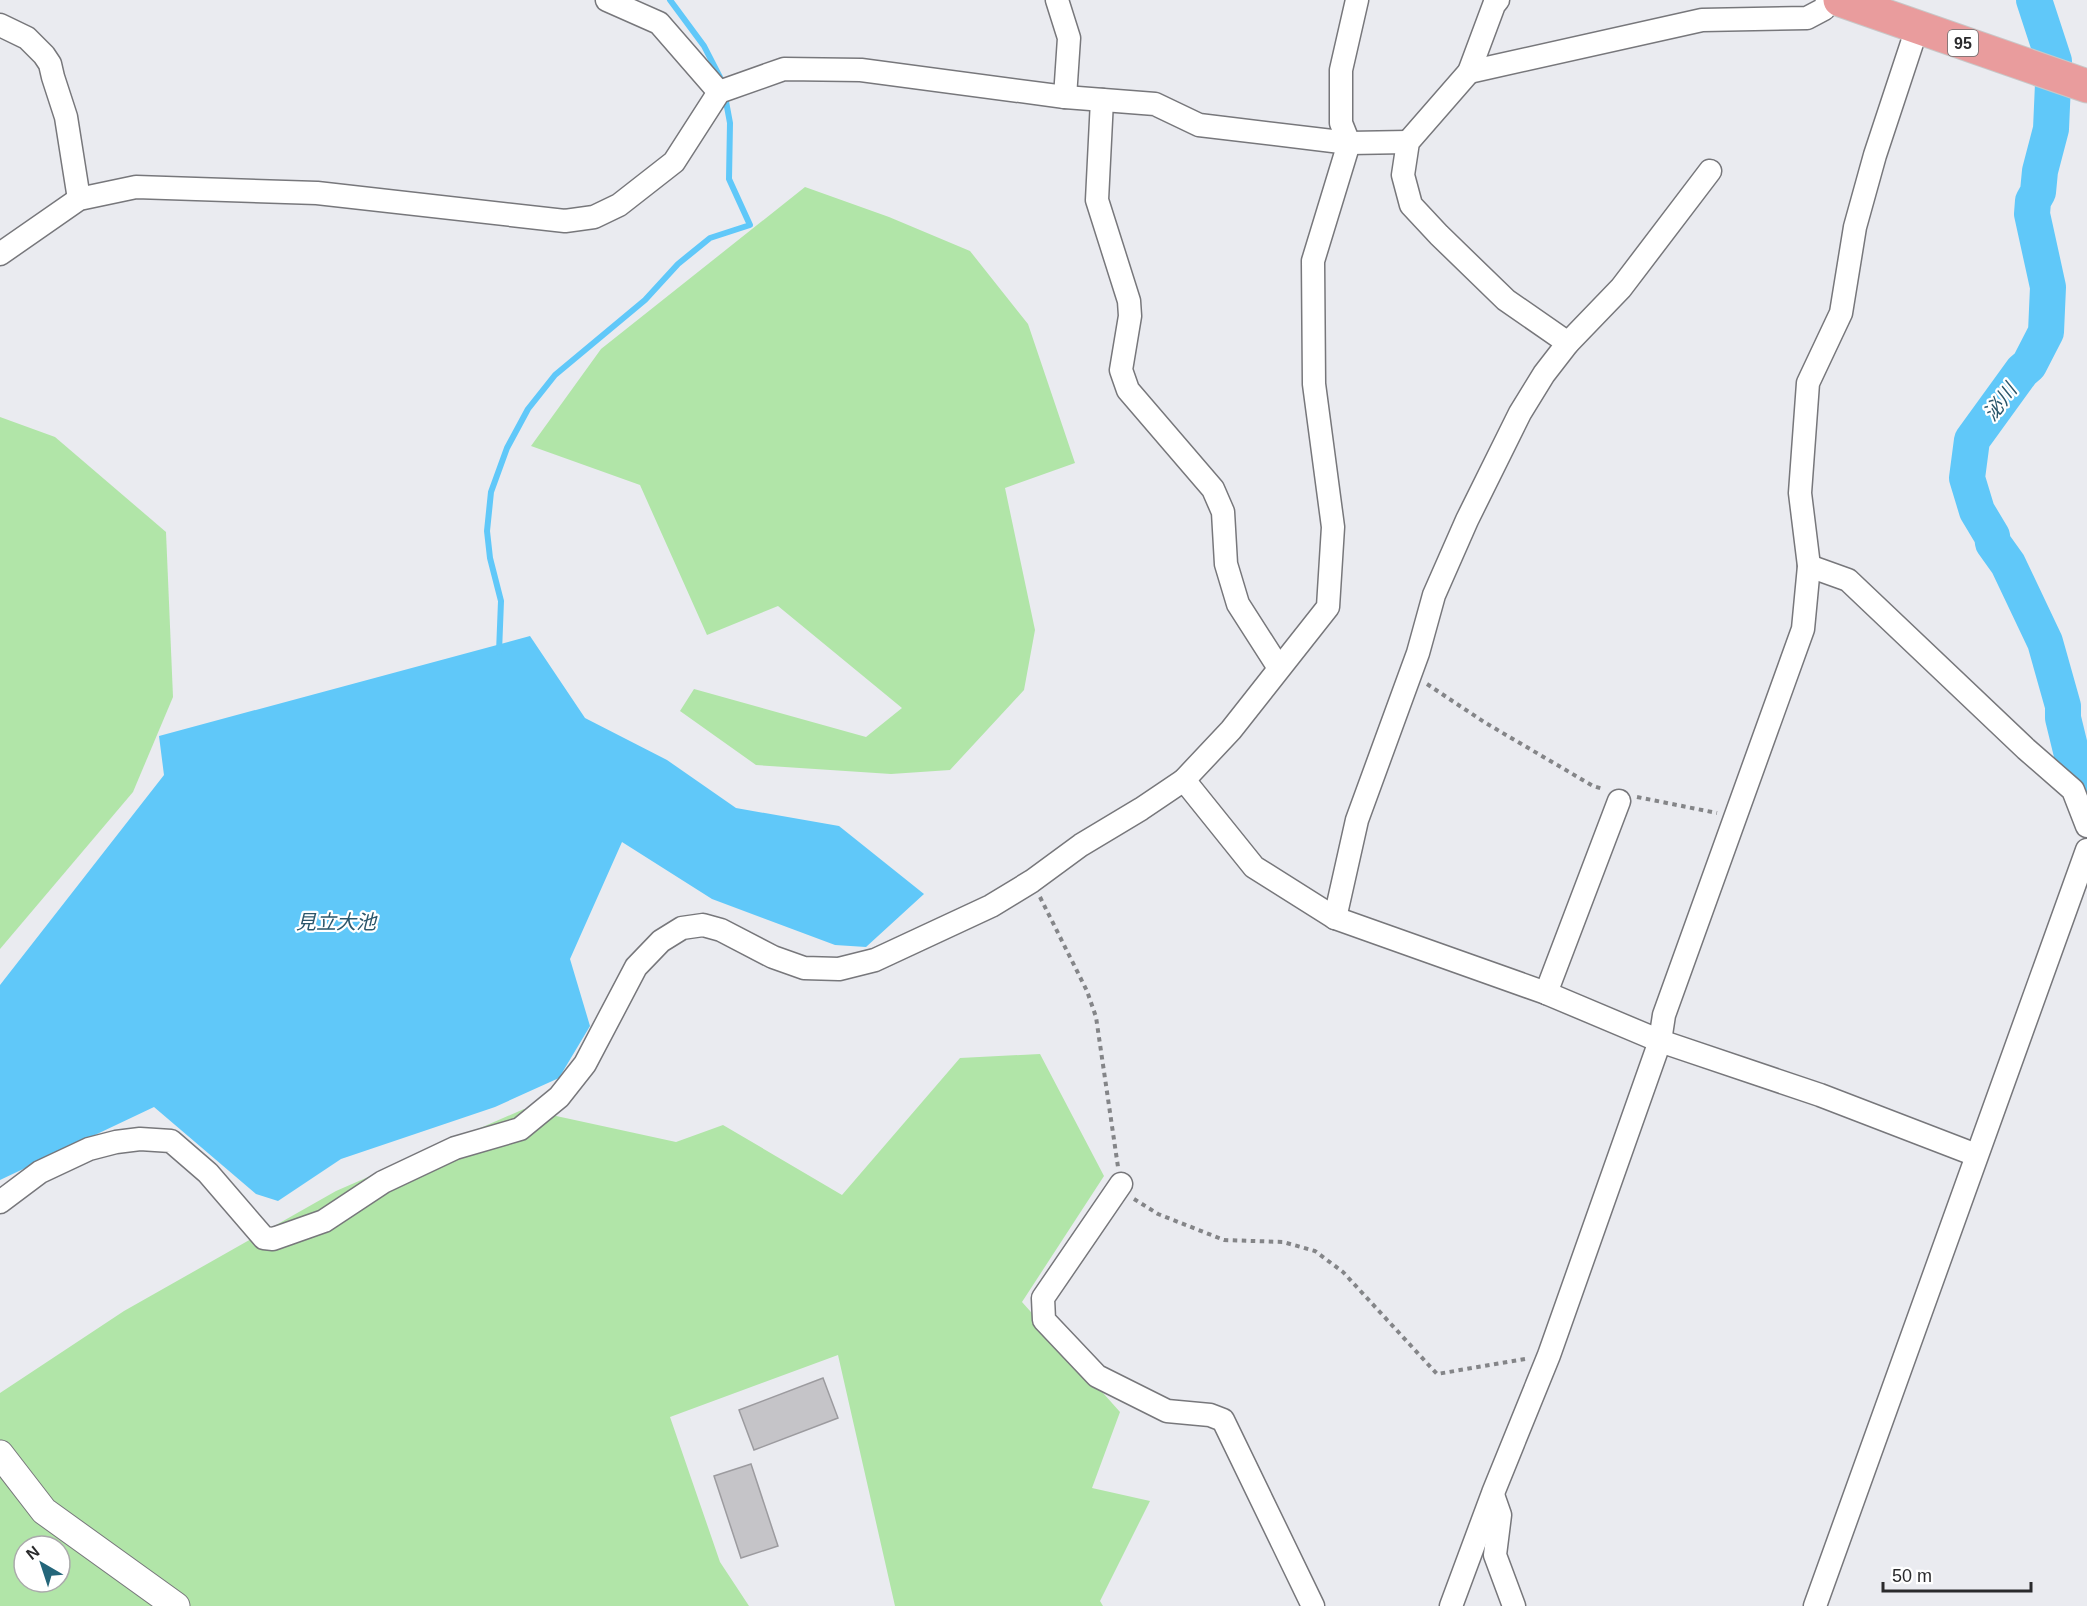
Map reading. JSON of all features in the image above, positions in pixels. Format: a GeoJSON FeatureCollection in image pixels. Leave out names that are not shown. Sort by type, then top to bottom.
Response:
{"type":"FeatureCollection","features":[{"type":"Feature","properties":{"kind":"main road","name":"95"},"geometry":{"type":"LineString","coordinates":[[1840,0],[1876,5],[1917,28],[2084,81]]}},
{"type":"Feature","properties":{"kind":"street"},"geometry":{"type":"LineString","coordinates":[[607,0],[659,23],[719,92]]}},
{"type":"Feature","properties":{"kind":"street"},"geometry":{"type":"LineString","coordinates":[[1058,0],[1070,38],[1065,97]]}},
{"type":"Feature","properties":{"kind":"street"},"geometry":{"type":"LineString","coordinates":[[0,1202],[40,1172],[89,1149],[140,1139],[171,1141],[208,1173],[264,1238],[273,1239],[324,1221],[383,1182],[455,1148],[520,1129],[559,1097],[585,1064],[636,968],[661,941],[682,928],[703,925],[721,930],[774,957],[804,968],[839,969],[875,960],[991,906],[1081,845],[1184,780],[1231,730],[1328,607],[1333,527],[1314,384],[1313,261],[1349,143],[1341,123],[1341,70],[1357,0]]}},
{"type":"Feature","properties":{"kind":"street"},"geometry":{"type":"LineString","coordinates":[[1498,0],[1494,5],[1469,72],[1408,142],[1402,175],[1411,205],[1506,300],[1568,343]]}},
{"type":"Feature","properties":{"kind":"street"},"geometry":{"type":"LineString","coordinates":[[1469,72],[1702,20],[1759,10],[1807,18],[1824,9],[1828,0]]}},
{"type":"Feature","properties":{"kind":"street"},"geometry":{"type":"LineString","coordinates":[[0,25],[27,38],[50,64],[66,117],[79,199]]}},
{"type":"Feature","properties":{"kind":"street"},"geometry":{"type":"LineString","coordinates":[[1451,1606],[1493,1493],[1549,1355],[1660,1041],[1664,1015],[1803,628],[1809,566],[1800,493],[1808,383],[1841,313],[1855,227],[1887,115],[1917,28]]}},
{"type":"Feature","properties":{"kind":"street"},"geometry":{"type":"LineString","coordinates":[[0,254],[79,199],[136,188],[317,193],[565,221],[594,217],[619,205],[674,162],[719,92],[784,69],[861,70],[1065,97],[1155,104],[1199,125],[1349,143],[1408,142]]}},
{"type":"Feature","properties":{"kind":"street"},"geometry":{"type":"LineString","coordinates":[[1102,100],[1097,200],[1129,301],[1130,316],[1121,369],[1128,390],[1214,489],[1223,512],[1226,564],[1238,604],[1279,668]]}},
{"type":"Feature","properties":{"kind":"street"},"geometry":{"type":"LineString","coordinates":[[1335,918],[1357,820],[1418,653],[1434,595],[1467,520],[1520,413],[1544,374],[1568,343],[1620,288],[1710,171]]}},
{"type":"Feature","properties":{"kind":"street"},"geometry":{"type":"LineString","coordinates":[[1809,566],[1848,580],[2026,749],[2080,789],[2087,826]]}},
{"type":"Feature","properties":{"kind":"street"},"geometry":{"type":"LineString","coordinates":[[1184,780],[1254,867],[1335,918],[1546,993],[1660,1041],[1820,1095],[1976,1155]]}},
{"type":"Feature","properties":{"kind":"street"},"geometry":{"type":"LineString","coordinates":[[1546,993],[1617,795]]}},
{"type":"Feature","properties":{"kind":"street"},"geometry":{"type":"LineString","coordinates":[[1815,1606],[2087,850]]}},
{"type":"Feature","properties":{"kind":"street"},"geometry":{"type":"LineString","coordinates":[[1121,1184],[1043,1298],[1044,1320],[1097,1376],[1167,1411],[1210,1415],[1223,1420],[1313,1606]]}},
{"type":"Feature","properties":{"kind":"street"},"geometry":{"type":"LineString","coordinates":[[0,1454],[44,1510],[176,1606]]}},
{"type":"Feature","properties":{"kind":"street"},"geometry":{"type":"LineString","coordinates":[[1493,1493],[1500,1515],[1495,1555],[1514,1606]]}},
{"type":"Feature","properties":{"kind":"path"},"geometry":{"type":"LineString","coordinates":[[1418,653],[1428,686],[1593,786],[1617,795],[1736,816]]}},
{"type":"Feature","properties":{"kind":"path"},"geometry":{"type":"LineString","coordinates":[[1032,880],[1087,991],[1096,1017],[1121,1184],[1136,1200],[1158,1215],[1224,1240],[1283,1242],[1315,1251],[1343,1272],[1437,1374],[1549,1355]]}},
{"type":"Feature","properties":{"kind":"green space"},"geometry":{"type":"Polygon","coordinates":[[[805,187],[889,217],[970,251],[1028,324],[1075,463],[1005,488],[1035,630],[1024,690],[950,770],[891,774],[756,765],[680,711],[694,689],[866,737],[902,708],[778,606],[707,635],[640,485],[531,446],[601,349],[805,187]]]}},
{"type":"Feature","properties":{"kind":"green space"},"geometry":{"type":"Polygon","coordinates":[[[0,417],[55,437],[166,532],[173,697],[133,792],[0,949],[0,417]]]}},
{"type":"Feature","properties":{"kind":"green space"},"geometry":{"type":"Polygon","coordinates":[[[1040,1054],[1104,1176],[1022,1302],[1120,1412],[1092,1488],[1150,1501],[1100,1601],[1103,1606],[895,1606],[838,1355],[670,1417],[720,1562],[749,1606],[0,1606],[0,1393],[124,1311],[336,1191],[524,1109],[676,1142],[723,1125],[842,1195],[960,1058],[1040,1054]]]}},
{"type":"Feature","properties":{"kind":"water","name":"見立大池"},"geometry":{"type":"Polygon","coordinates":[[[530,636],[585,718],[667,760],[736,808],[839,826],[924,894],[866,947],[835,945],[712,899],[622,842],[570,959],[590,1026],[559,1078],[495,1107],[341,1159],[278,1201],[256,1194],[154,1107],[0,1180],[0,985],[164,775],[159,736],[530,636]]]}},
{"type":"Feature","properties":{"kind":"building"},"geometry":{"type":"Polygon","coordinates":[[[823,1378],[838,1418],[754,1450],[739,1410],[823,1378]]]}},
{"type":"Feature","properties":{"kind":"building"},"geometry":{"type":"Polygon","coordinates":[[[751,1464],[778,1546],[741,1558],[714,1476],[751,1464]]]}},
{"type":"Feature","properties":{"kind":"waterway"},"geometry":{"type":"LineString","coordinates":[[670,0],[704,46],[723,83]]}},
{"type":"Feature","properties":{"kind":"waterway","name":"泌川"},"geometry":{"type":"LineString","coordinates":[[2034,0],[2054,61],[2051,129],[2040,171],[2038,192],[2033,201],[2032,214],[2048,287],[2046,332],[2029,365],[2022,371],[1972,440],[1967,478],[1977,511],[1992,536],[1993,543],[2008,564],[2045,642],[2063,706],[2063,718],[2072,755],[2087,791]]}},
{"type":"Feature","properties":{"kind":"waterway"},"geometry":{"type":"LineString","coordinates":[[499,652],[501,601],[490,558],[487,531],[491,492],[507,448],[528,409],[555,375],[645,300],[678,264],[710,238],[750,225],[729,179],[730,123],[725,96]]}}]}
